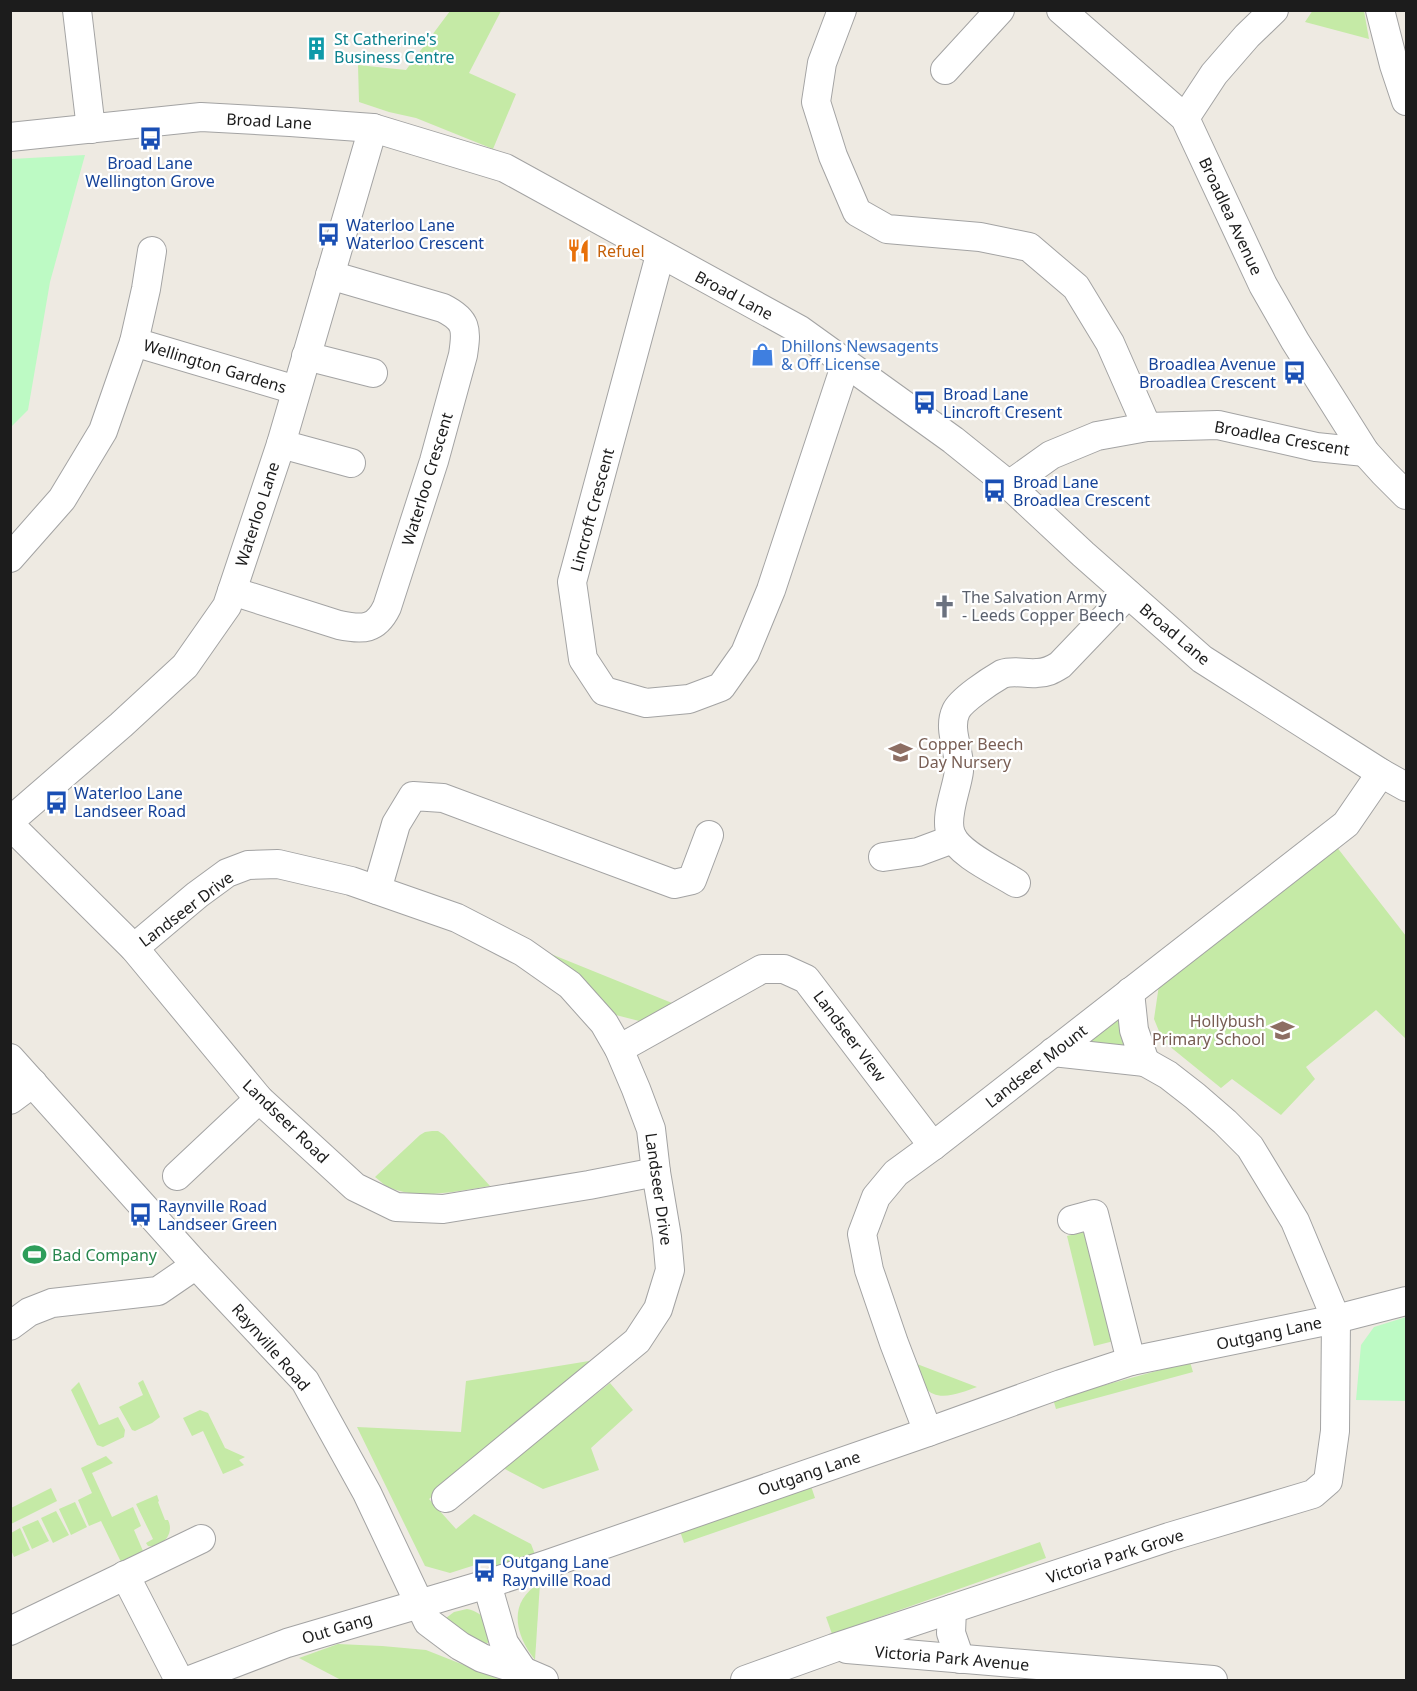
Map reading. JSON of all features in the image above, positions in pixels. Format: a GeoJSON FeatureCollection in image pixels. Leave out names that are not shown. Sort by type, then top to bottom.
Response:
{"type":"FeatureCollection","features":[{"type":"Feature","properties":{"kind":"street"},"geometry":{"type":"LineString","coordinates":[[77,10],[91,129]]}},
{"type":"Feature","properties":{"kind":"street"},"geometry":{"type":"LineString","coordinates":[[842,10],[822,63],[816,102],[833,156],[857,212],[886,229],[980,237],[1029,247],[1076,287],[1110,343],[1147,427]]}},
{"type":"Feature","properties":{"kind":"street"},"geometry":{"type":"LineString","coordinates":[[945,70],[1000,10]]}},
{"type":"Feature","properties":{"kind":"street","name":"Broadlea Avenue"},"geometry":{"type":"LineString","coordinates":[[1061,10],[1185,118],[1263,285],[1295,341],[1365,452]]}},
{"type":"Feature","properties":{"kind":"street"},"geometry":{"type":"LineString","coordinates":[[1185,118],[1214,74],[1274,10]]}},
{"type":"Feature","properties":{"kind":"street"},"geometry":{"type":"LineString","coordinates":[[1380,10],[1394,65],[1406,98]]}},
{"type":"Feature","properties":{"kind":"street","name":"Broad Lane"},"geometry":{"type":"LineString","coordinates":[[10,137],[201,117],[373,128],[505,168],[800,330],[953,440],[1009,485],[1083,555],[1202,659],[1381,773],[1407,787]]}},
{"type":"Feature","properties":{"kind":"street","name":"Waterloo Lane"},"geometry":{"type":"LineString","coordinates":[[10,823],[185,666],[227,606],[281,444],[373,128]]}},
{"type":"Feature","properties":{"kind":"street","name":"Wellington Gardens"},"geometry":{"type":"LineString","coordinates":[[10,558],[62,499],[103,431],[134,342],[152,251]]}},
{"type":"Feature","properties":{"kind":"street","name":"Lincroft Crescent"},"geometry":{"type":"LineString","coordinates":[[660,255],[572,582],[583,659],[604,691],[646,703],[688,699],[721,687],[745,653],[771,590],[846,363]]}},
{"type":"Feature","properties":{"kind":"street","name":"Waterloo Crescent"},"geometry":{"type":"LineString","coordinates":[[232,591],[339,625],[366,628],[375,624],[383,616],[387,607],[434,461],[464,355],[465,327],[460,319],[443,308],[330,275]]}},
{"type":"Feature","properties":{"kind":"street","name":"Wellington Gardens"},"geometry":{"type":"LineString","coordinates":[[134,342],[296,390]]}},
{"type":"Feature","properties":{"kind":"street"},"geometry":{"type":"LineString","coordinates":[[306,356],[374,374]]}},
{"type":"Feature","properties":{"kind":"street","name":"Broadlea Crescent"},"geometry":{"type":"LineString","coordinates":[[1009,485],[1051,456],[1097,436],[1147,427],[1218,426],[1316,447],[1365,452],[1407,495]]}},
{"type":"Feature","properties":{"kind":"street"},"geometry":{"type":"LineString","coordinates":[[281,444],[351,463]]}},
{"type":"Feature","properties":{"kind":"street"},"geometry":{"type":"LineString","coordinates":[[1017,883],[971,855],[957,844],[950,833],[949,817],[959,769],[953,718],[958,707],[1002,674],[1009,671],[1037,674],[1048,672],[1060,665],[1128,594]]}},
{"type":"Feature","properties":{"kind":"street","name":"Landseer Mount"},"geometry":{"type":"LineString","coordinates":[[928,1432],[869,1270],[862,1234],[876,1197],[896,1173],[1346,824],[1381,773]]}},
{"type":"Feature","properties":{"kind":"street"},"geometry":{"type":"LineString","coordinates":[[377,890],[396,824],[413,796],[443,798],[674,884],[692,880],[709,835]]}},
{"type":"Feature","properties":{"kind":"street","name":"Landseer Road"},"geometry":{"type":"LineString","coordinates":[[10,823],[134,948],[259,1099],[355,1187],[396,1207],[443,1209],[656,1172]]}},
{"type":"Feature","properties":{"kind":"street"},"geometry":{"type":"LineString","coordinates":[[883,856],[918,852],[953,839]]}},
{"type":"Feature","properties":{"kind":"street","name":"Landseer Drive"},"geometry":{"type":"LineString","coordinates":[[134,948],[227,873],[248,866],[279,864],[351,880],[457,918],[523,952],[570,985],[604,1023],[619,1049],[651,1129],[670,1270],[658,1309],[637,1341],[446,1498]]}},
{"type":"Feature","properties":{"kind":"street","name":"Landseer View"},"geometry":{"type":"LineString","coordinates":[[619,1049],[762,969],[784,969],[806,979],[933,1146]]}},
{"type":"Feature","properties":{"kind":"street"},"geometry":{"type":"LineString","coordinates":[[1130,992],[1134,1030],[1146,1062]]}},
{"type":"Feature","properties":{"kind":"street"},"geometry":{"type":"LineString","coordinates":[[1053,1052],[1146,1062],[1168,1075],[1225,1122],[1250,1147],[1295,1221],[1336,1319]]}},
{"type":"Feature","properties":{"kind":"street","name":"Raynville Road"},"geometry":{"type":"LineString","coordinates":[[10,1058],[22,1092],[196,1265],[305,1381],[367,1493],[428,1622],[460,1646],[482,1658],[533,1676]]}},
{"type":"Feature","properties":{"kind":"street"},"geometry":{"type":"LineString","coordinates":[[177,1176],[259,1099]]}},
{"type":"Feature","properties":{"kind":"street"},"geometry":{"type":"LineString","coordinates":[[1072,1220],[1094,1214],[1131,1361]]}},
{"type":"Feature","properties":{"kind":"street"},"geometry":{"type":"LineString","coordinates":[[10,1326],[28,1312],[52,1303],[158,1291],[196,1265]]}},
{"type":"Feature","properties":{"kind":"street","name":"Outgang Lane"},"geometry":{"type":"LineString","coordinates":[[487,1584],[1131,1361],[1336,1319],[1407,1301]]}},
{"type":"Feature","properties":{"kind":"street","name":"Victoria Park Grove"},"geometry":{"type":"LineString","coordinates":[[746,1680],[834,1648],[1169,1537],[1313,1494],[1328,1481],[1335,1431],[1336,1319]]}},
{"type":"Feature","properties":{"kind":"street"},"geometry":{"type":"LineString","coordinates":[[10,1631],[201,1539]]}},
{"type":"Feature","properties":{"kind":"street"},"geometry":{"type":"LineString","coordinates":[[125,1575],[179,1680]]}},
{"type":"Feature","properties":{"kind":"street","name":"Raynville Road"},"geometry":{"type":"LineString","coordinates":[[487,1584],[504,1643],[533,1676]]}},
{"type":"Feature","properties":{"kind":"street","name":"Out Gang"},"geometry":{"type":"LineString","coordinates":[[190,1680],[287,1643],[487,1584]]}},
{"type":"Feature","properties":{"kind":"street"},"geometry":{"type":"LineString","coordinates":[[952,1609],[951,1633],[977,1667]]}},
{"type":"Feature","properties":{"kind":"street","name":"Victoria Park Avenue"},"geometry":{"type":"LineString","coordinates":[[834,1648],[977,1667],[1213,1680]]}},
{"type":"Feature","properties":{"kind":"green space"},"geometry":{"type":"Polygon","coordinates":[[[1313,10],[1364,11],[1369,39],[1305,22],[1313,10]]]}},
{"type":"Feature","properties":{"kind":"green space"},"geometry":{"type":"Polygon","coordinates":[[[450,11],[501,11],[469,73],[516,94],[493,149],[416,118],[359,102],[358,65],[406,70],[450,11]]]}},
{"type":"Feature","properties":{"kind":"green space"},"geometry":{"type":"Polygon","coordinates":[[[85,155],[50,282],[28,410],[11,427],[11,159],[85,155]]]}},
{"type":"Feature","properties":{"kind":"green space"},"geometry":{"type":"Polygon","coordinates":[[[1336,846],[1406,936],[1406,1039],[1376,1010],[1306,1067],[1315,1079],[1281,1115],[1232,1079],[1221,1088],[1163,1041],[1154,1019],[1159,985],[1336,846]]]}},
{"type":"Feature","properties":{"kind":"green space"},"geometry":{"type":"Polygon","coordinates":[[[551,954],[677,1005],[647,1023],[608,1013],[575,974],[551,954]]]}},
{"type":"Feature","properties":{"kind":"green space"},"geometry":{"type":"Polygon","coordinates":[[[1117,1013],[1127,1046],[1085,1046],[1117,1013]]]}},
{"type":"Feature","properties":{"kind":"green space"},"geometry":{"type":"Polygon","coordinates":[[[438,1131],[444,1135],[490,1186],[438,1194],[411,1193],[386,1186],[375,1177],[420,1135],[438,1131]]]}},
{"type":"Feature","properties":{"kind":"green space"},"geometry":{"type":"Polygon","coordinates":[[[1083,1232],[1086,1235],[1118,1340],[1094,1346],[1067,1236],[1083,1232]]]}},
{"type":"Feature","properties":{"kind":"green space"},"geometry":{"type":"Polygon","coordinates":[[[1406,1317],[1406,1401],[1356,1400],[1361,1345],[1374,1327],[1406,1317]]]}},
{"type":"Feature","properties":{"kind":"green space"},"geometry":{"type":"Polygon","coordinates":[[[589,1361],[594,1367],[429,1499],[456,1529],[474,1514],[531,1544],[536,1557],[498,1571],[494,1559],[450,1573],[425,1566],[357,1427],[461,1432],[466,1381],[589,1361]]]}},
{"type":"Feature","properties":{"kind":"green space"},"geometry":{"type":"Polygon","coordinates":[[[1190,1362],[1193,1372],[1056,1409],[1053,1399],[1190,1362]]]}},
{"type":"Feature","properties":{"kind":"green space"},"geometry":{"type":"Polygon","coordinates":[[[917,1364],[977,1387],[957,1394],[936,1395],[925,1387],[917,1364]]]}},
{"type":"Feature","properties":{"kind":"green space"},"geometry":{"type":"Polygon","coordinates":[[[143,1380],[160,1417],[135,1431],[132,1430],[119,1407],[143,1395],[138,1383],[143,1380]]]}},
{"type":"Feature","properties":{"kind":"green space"},"geometry":{"type":"Polygon","coordinates":[[[79,1382],[99,1425],[118,1417],[125,1430],[124,1437],[103,1447],[97,1445],[71,1390],[79,1382]]]}},
{"type":"Feature","properties":{"kind":"green space"},"geometry":{"type":"Polygon","coordinates":[[[610,1383],[633,1410],[591,1448],[599,1470],[543,1489],[503,1468],[610,1383]]]}},
{"type":"Feature","properties":{"kind":"green space"},"geometry":{"type":"Polygon","coordinates":[[[200,1410],[208,1413],[225,1448],[245,1457],[239,1460],[244,1465],[223,1474],[203,1431],[192,1436],[183,1418],[200,1410]]]}},
{"type":"Feature","properties":{"kind":"green space"},"geometry":{"type":"Polygon","coordinates":[[[106,1456],[113,1463],[92,1473],[112,1517],[133,1507],[141,1526],[134,1530],[143,1551],[121,1562],[101,1521],[89,1526],[78,1500],[92,1493],[81,1468],[106,1456]]]}},
{"type":"Feature","properties":{"kind":"green space"},"geometry":{"type":"Polygon","coordinates":[[[811,1486],[815,1498],[684,1543],[680,1531],[811,1486]]]}},
{"type":"Feature","properties":{"kind":"green space"},"geometry":{"type":"Polygon","coordinates":[[[51,1488],[57,1501],[11,1524],[11,1508],[51,1488]]]}},
{"type":"Feature","properties":{"kind":"green space"},"geometry":{"type":"Polygon","coordinates":[[[157,1495],[170,1530],[166,1539],[158,1545],[148,1546],[146,1543],[153,1539],[136,1504],[157,1495]]]}},
{"type":"Feature","properties":{"kind":"green space"},"geometry":{"type":"Polygon","coordinates":[[[75,1502],[87,1527],[71,1535],[59,1509],[75,1502]]]}},
{"type":"Feature","properties":{"kind":"green space"},"geometry":{"type":"Polygon","coordinates":[[[56,1511],[69,1535],[53,1543],[41,1518],[56,1511]]]}},
{"type":"Feature","properties":{"kind":"green space"},"geometry":{"type":"Polygon","coordinates":[[[38,1520],[49,1541],[32,1549],[22,1527],[38,1520]]]}},
{"type":"Feature","properties":{"kind":"green space"},"geometry":{"type":"Polygon","coordinates":[[[20,1528],[30,1550],[14,1557],[11,1550],[11,1533],[20,1528]]]}},
{"type":"Feature","properties":{"kind":"green space"},"geometry":{"type":"Polygon","coordinates":[[[1040,1542],[1046,1558],[832,1634],[826,1617],[1040,1542]]]}},
{"type":"Feature","properties":{"kind":"green space"},"geometry":{"type":"Polygon","coordinates":[[[540,1583],[535,1660],[523,1640],[518,1619],[522,1600],[540,1583]]]}},
{"type":"Feature","properties":{"kind":"green space"},"geometry":{"type":"Polygon","coordinates":[[[467,1609],[482,1616],[486,1624],[492,1639],[485,1645],[480,1644],[446,1618],[454,1612],[467,1609]]]}},
{"type":"Feature","properties":{"kind":"green space"},"geometry":{"type":"Polygon","coordinates":[[[338,1644],[426,1650],[502,1680],[341,1680],[299,1658],[338,1644]]]}},
{"type":"Feature","properties":{"kind":"place","name":"St Catherine's Business Centre"},"geometry":{"type":"Point","coordinates":[316,48]}},
{"type":"Feature","properties":{"kind":"place","name":"Broad Lane Wellington Grove"},"geometry":{"type":"Point","coordinates":[150,138]}},
{"type":"Feature","properties":{"kind":"place","name":"Waterloo Lane Waterloo Crescent"},"geometry":{"type":"Point","coordinates":[328,234]}},
{"type":"Feature","properties":{"kind":"place","name":"Refuel"},"geometry":{"type":"Point","coordinates":[579,251]}},
{"type":"Feature","properties":{"kind":"place","name":"Dhillons Newsagents & Off License"},"geometry":{"type":"Point","coordinates":[763,355]}},
{"type":"Feature","properties":{"kind":"place","name":"Broadlea Avenue Broadlea Crescent"},"geometry":{"type":"Point","coordinates":[1294,373]}},
{"type":"Feature","properties":{"kind":"place","name":"Broad Lane Lincroft Cresent"},"geometry":{"type":"Point","coordinates":[925,403]}},
{"type":"Feature","properties":{"kind":"place","name":"Broad Lane Broadlea Crescent"},"geometry":{"type":"Point","coordinates":[995,491]}},
{"type":"Feature","properties":{"kind":"place","name":"The Salvation Army - Leeds Copper Beech"},"geometry":{"type":"Point","coordinates":[944,606]}},
{"type":"Feature","properties":{"kind":"place","name":"Copper Beech Day Nursery"},"geometry":{"type":"Point","coordinates":[900,753]}},
{"type":"Feature","properties":{"kind":"place","name":"Waterloo Lane Landseer Road"},"geometry":{"type":"Point","coordinates":[56,802]}},
{"type":"Feature","properties":{"kind":"place","name":"Hollybush Primary School"},"geometry":{"type":"Point","coordinates":[1283,1030]}},
{"type":"Feature","properties":{"kind":"place","name":"Raynville Road Landseer Green"},"geometry":{"type":"Point","coordinates":[140,1215]}},
{"type":"Feature","properties":{"kind":"place","name":"Bad Company"},"geometry":{"type":"Point","coordinates":[34,1255]}},
{"type":"Feature","properties":{"kind":"place","name":"Outgang Lane Raynville Road"},"geometry":{"type":"Point","coordinates":[484,1571]}}]}
